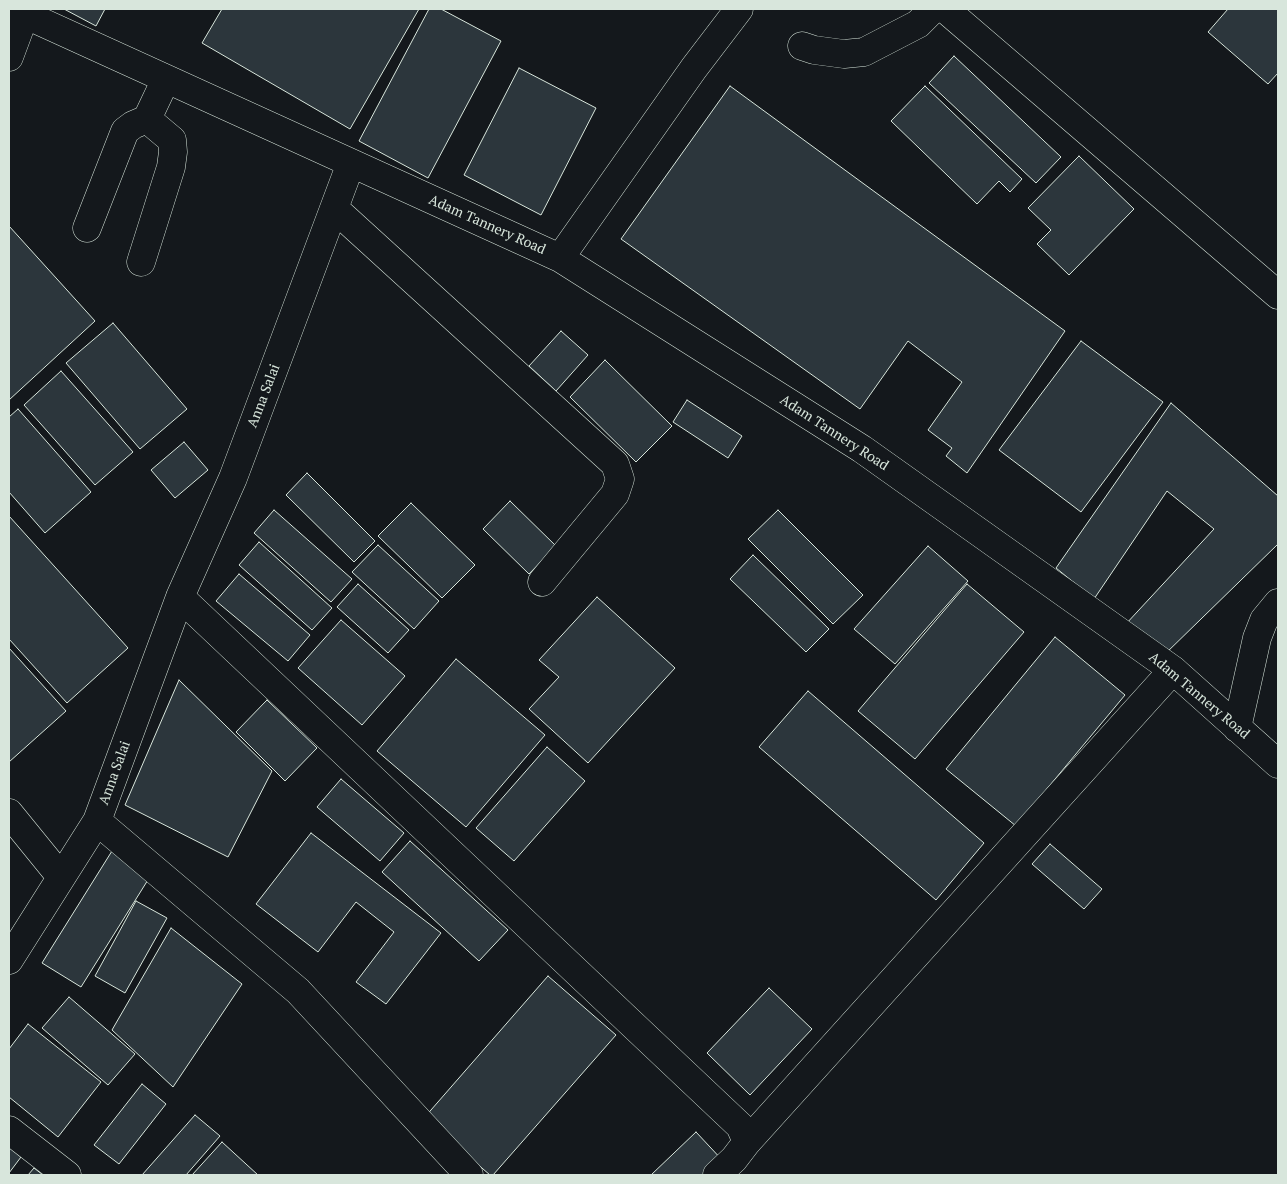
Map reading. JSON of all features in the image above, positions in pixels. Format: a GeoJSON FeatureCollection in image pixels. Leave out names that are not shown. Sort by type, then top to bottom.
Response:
{"type":"FeatureCollection","features":[{"type":"Feature","properties":{"kind":"street"},"geometry":{"type":"LineString","coordinates":[[802,46],[828,52],[864,52],[918,24],[933,9]]}},
{"type":"Feature","properties":{"kind":"street"},"geometry":{"type":"LineString","coordinates":[[945,9],[1278,295]]}},
{"type":"Feature","properties":{"kind":"street"},"geometry":{"type":"LineString","coordinates":[[9,57],[19,12],[351,163]]}},
{"type":"Feature","properties":{"kind":"street"},"geometry":{"type":"LineString","coordinates":[[560,258],[694,68],[731,12]]}},
{"type":"Feature","properties":{"kind":"street"},"geometry":{"type":"LineString","coordinates":[[88,228],[125,131],[147,119],[166,79]]}},
{"type":"Feature","properties":{"kind":"street"},"geometry":{"type":"LineString","coordinates":[[141,262],[171,167],[173,152],[172,140],[147,119]]}},
{"type":"Feature","properties":{"kind":"street","name":"Adam Tannery Road"},"geometry":{"type":"LineString","coordinates":[[351,163],[560,258],[862,449],[1173,670],[1278,764]]}},
{"type":"Feature","properties":{"kind":"street","name":"Anna Salai"},"geometry":{"type":"LineString","coordinates":[[9,960],[97,821],[180,597],[233,478],[351,163]]}},
{"type":"Feature","properties":{"kind":"street"},"geometry":{"type":"LineString","coordinates":[[335,208],[615,464],[620,479],[616,494],[542,582]]}},
{"type":"Feature","properties":{"kind":"street"},"geometry":{"type":"LineString","coordinates":[[180,597],[740,1126],[747,1142]]}},
{"type":"Feature","properties":{"kind":"street"},"geometry":{"type":"LineString","coordinates":[[1237,728],[1257,638],[1264,620],[1278,603]]}},
{"type":"Feature","properties":{"kind":"street"},"geometry":{"type":"LineString","coordinates":[[717,1175],[734,1159],[747,1142],[1173,670]]}},
{"type":"Feature","properties":{"kind":"street"},"geometry":{"type":"LineString","coordinates":[[9,812],[61,877]]}},
{"type":"Feature","properties":{"kind":"street"},"geometry":{"type":"LineString","coordinates":[[97,821],[298,991],[469,1175]]}},
{"type":"Feature","properties":{"kind":"street"},"geometry":{"type":"LineString","coordinates":[[9,1130],[67,1175]]}},
{"type":"Feature","properties":{"kind":"building"},"geometry":{"type":"Polygon","coordinates":[[[64,9],[105,9],[96,26],[64,9]]]}},
{"type":"Feature","properties":{"kind":"building"},"geometry":{"type":"Polygon","coordinates":[[[222,9],[419,9],[350,129],[202,43],[222,9]]]}},
{"type":"Feature","properties":{"kind":"building"},"geometry":{"type":"Polygon","coordinates":[[[429,9],[441,9],[501,41],[428,178],[359,141],[429,9]]]}},
{"type":"Feature","properties":{"kind":"building"},"geometry":{"type":"Polygon","coordinates":[[[1228,9],[1278,9],[1278,73],[1268,84],[1208,32],[1228,9]]]}},
{"type":"Feature","properties":{"kind":"building"},"geometry":{"type":"Polygon","coordinates":[[[954,56],[1061,157],[1036,183],[929,83],[954,56]]]}},
{"type":"Feature","properties":{"kind":"building"},"geometry":{"type":"Polygon","coordinates":[[[519,68],[596,108],[541,215],[464,175],[519,68]]]}},
{"type":"Feature","properties":{"kind":"building"},"geometry":{"type":"Polygon","coordinates":[[[730,86],[1065,331],[967,473],[946,456],[952,448],[928,430],[962,382],[908,341],[860,409],[621,239],[730,86]]]}},
{"type":"Feature","properties":{"kind":"building"},"geometry":{"type":"Polygon","coordinates":[[[925,86],[1022,179],[1010,192],[999,181],[977,204],[891,121],[925,86]]]}},
{"type":"Feature","properties":{"kind":"building"},"geometry":{"type":"Polygon","coordinates":[[[1079,156],[1134,209],[1069,275],[1037,244],[1051,230],[1028,208],[1079,156]]]}},
{"type":"Feature","properties":{"kind":"building"},"geometry":{"type":"Polygon","coordinates":[[[9,226],[95,321],[9,400],[9,226]]]}},
{"type":"Feature","properties":{"kind":"building"},"geometry":{"type":"Polygon","coordinates":[[[113,323],[187,409],[140,449],[66,363],[113,323]]]}},
{"type":"Feature","properties":{"kind":"building"},"geometry":{"type":"Polygon","coordinates":[[[561,331],[588,355],[556,391],[529,366],[561,331]]]}},
{"type":"Feature","properties":{"kind":"building"},"geometry":{"type":"Polygon","coordinates":[[[1081,341],[1163,402],[1081,512],[999,450],[1081,341]]]}},
{"type":"Feature","properties":{"kind":"building"},"geometry":{"type":"Polygon","coordinates":[[[605,360],[672,426],[636,462],[570,397],[605,360]]]}},
{"type":"Feature","properties":{"kind":"building"},"geometry":{"type":"Polygon","coordinates":[[[61,371],[133,452],[95,485],[24,405],[61,371]]]}},
{"type":"Feature","properties":{"kind":"building"},"geometry":{"type":"Polygon","coordinates":[[[687,400],[742,436],[728,458],[673,422],[687,400]]]}},
{"type":"Feature","properties":{"kind":"building"},"geometry":{"type":"Polygon","coordinates":[[[1171,403],[1278,496],[1278,544],[1163,656],[1125,625],[1214,529],[1167,491],[1094,599],[1056,568],[1171,403]]]}},
{"type":"Feature","properties":{"kind":"building"},"geometry":{"type":"Polygon","coordinates":[[[18,409],[91,492],[45,533],[9,492],[9,417],[18,409]]]}},
{"type":"Feature","properties":{"kind":"building"},"geometry":{"type":"Polygon","coordinates":[[[184,442],[208,470],[175,498],[151,470],[184,442]]]}},
{"type":"Feature","properties":{"kind":"building"},"geometry":{"type":"Polygon","coordinates":[[[307,473],[375,541],[354,562],[286,495],[307,473]]]}},
{"type":"Feature","properties":{"kind":"building"},"geometry":{"type":"Polygon","coordinates":[[[510,501],[556,546],[529,574],[483,529],[510,501]]]}},
{"type":"Feature","properties":{"kind":"building"},"geometry":{"type":"Polygon","coordinates":[[[411,503],[475,565],[442,598],[378,536],[411,503]]]}},
{"type":"Feature","properties":{"kind":"building"},"geometry":{"type":"Polygon","coordinates":[[[274,510],[352,579],[331,602],[254,533],[274,510]]]}},
{"type":"Feature","properties":{"kind":"building"},"geometry":{"type":"Polygon","coordinates":[[[778,510],[863,595],[833,624],[748,539],[778,510]]]}},
{"type":"Feature","properties":{"kind":"building"},"geometry":{"type":"Polygon","coordinates":[[[9,516],[128,648],[67,703],[9,639],[9,516]]]}},
{"type":"Feature","properties":{"kind":"building"},"geometry":{"type":"Polygon","coordinates":[[[259,542],[332,608],[312,630],[239,565],[259,542]]]}},
{"type":"Feature","properties":{"kind":"building"},"geometry":{"type":"Polygon","coordinates":[[[378,545],[439,601],[414,629],[352,572],[378,545]]]}},
{"type":"Feature","properties":{"kind":"building"},"geometry":{"type":"Polygon","coordinates":[[[928,546],[968,581],[895,664],[854,629],[928,546]]]}},
{"type":"Feature","properties":{"kind":"building"},"geometry":{"type":"Polygon","coordinates":[[[753,555],[829,629],[806,652],[730,579],[753,555]]]}},
{"type":"Feature","properties":{"kind":"building"},"geometry":{"type":"Polygon","coordinates":[[[239,574],[310,635],[288,661],[216,601],[239,574]]]}},
{"type":"Feature","properties":{"kind":"building"},"geometry":{"type":"Polygon","coordinates":[[[358,584],[409,630],[388,653],[337,607],[358,584]]]}},
{"type":"Feature","properties":{"kind":"building"},"geometry":{"type":"Polygon","coordinates":[[[967,584],[1024,632],[915,759],[858,711],[967,584]]]}},
{"type":"Feature","properties":{"kind":"building"},"geometry":{"type":"Polygon","coordinates":[[[597,597],[675,668],[588,763],[529,709],[559,677],[539,660],[597,597]]]}},
{"type":"Feature","properties":{"kind":"building"},"geometry":{"type":"Polygon","coordinates":[[[341,620],[405,676],[362,725],[298,668],[341,620]]]}},
{"type":"Feature","properties":{"kind":"building"},"geometry":{"type":"Polygon","coordinates":[[[1055,637],[1125,695],[1016,826],[946,769],[1055,637]]]}},
{"type":"Feature","properties":{"kind":"building"},"geometry":{"type":"Polygon","coordinates":[[[9,648],[66,711],[9,762],[9,648]]]}},
{"type":"Feature","properties":{"kind":"building"},"geometry":{"type":"Polygon","coordinates":[[[456,659],[545,735],[466,827],[377,751],[456,659]]]}},
{"type":"Feature","properties":{"kind":"building"},"geometry":{"type":"Polygon","coordinates":[[[179,680],[272,771],[228,857],[125,805],[179,680]]]}},
{"type":"Feature","properties":{"kind":"building"},"geometry":{"type":"Polygon","coordinates":[[[808,691],[984,843],[936,900],[759,747],[808,691]]]}},
{"type":"Feature","properties":{"kind":"building"},"geometry":{"type":"Polygon","coordinates":[[[267,700],[317,748],[285,781],[236,732],[267,700]]]}},
{"type":"Feature","properties":{"kind":"building"},"geometry":{"type":"Polygon","coordinates":[[[547,747],[585,781],[514,861],[476,828],[547,747]]]}},
{"type":"Feature","properties":{"kind":"building"},"geometry":{"type":"Polygon","coordinates":[[[341,779],[404,833],[380,861],[317,807],[341,779]]]}},
{"type":"Feature","properties":{"kind":"building"},"geometry":{"type":"Polygon","coordinates":[[[311,833],[441,933],[386,1004],[356,982],[394,932],[356,902],[318,952],[256,904],[311,833]]]}},
{"type":"Feature","properties":{"kind":"building"},"geometry":{"type":"Polygon","coordinates":[[[410,841],[508,930],[479,961],[382,872],[410,841]]]}},
{"type":"Feature","properties":{"kind":"building"},"geometry":{"type":"Polygon","coordinates":[[[1050,844],[1102,889],[1084,909],[1032,864],[1050,844]]]}},
{"type":"Feature","properties":{"kind":"building"},"geometry":{"type":"Polygon","coordinates":[[[112,851],[151,875],[81,987],[42,963],[112,851]]]}},
{"type":"Feature","properties":{"kind":"building"},"geometry":{"type":"Polygon","coordinates":[[[136,901],[167,918],[125,993],[95,976],[136,901]]]}},
{"type":"Feature","properties":{"kind":"building"},"geometry":{"type":"Polygon","coordinates":[[[171,928],[242,984],[173,1087],[112,1030],[171,928]]]}},
{"type":"Feature","properties":{"kind":"building"},"geometry":{"type":"Polygon","coordinates":[[[548,976],[616,1035],[493,1175],[490,1175],[424,1118],[548,976]]]}},
{"type":"Feature","properties":{"kind":"building"},"geometry":{"type":"Polygon","coordinates":[[[769,988],[812,1029],[750,1095],[707,1053],[769,988]]]}},
{"type":"Feature","properties":{"kind":"building"},"geometry":{"type":"Polygon","coordinates":[[[69,997],[135,1054],[108,1085],[42,1028],[69,997]]]}},
{"type":"Feature","properties":{"kind":"building"},"geometry":{"type":"Polygon","coordinates":[[[28,1024],[101,1082],[58,1137],[9,1097],[9,1049],[28,1024]]]}},
{"type":"Feature","properties":{"kind":"building"},"geometry":{"type":"Polygon","coordinates":[[[142,1084],[166,1104],[119,1164],[94,1145],[142,1084]]]}},
{"type":"Feature","properties":{"kind":"building"},"geometry":{"type":"Polygon","coordinates":[[[195,1115],[220,1136],[186,1175],[142,1175],[195,1115]]]}},
{"type":"Feature","properties":{"kind":"building"},"geometry":{"type":"Polygon","coordinates":[[[696,1132],[724,1162],[710,1175],[651,1175],[696,1132]]]}},
{"type":"Feature","properties":{"kind":"building"},"geometry":{"type":"Polygon","coordinates":[[[222,1142],[258,1175],[192,1175],[222,1142]]]}},
{"type":"Feature","properties":{"kind":"building"},"geometry":{"type":"Polygon","coordinates":[[[9,1147],[21,1157],[9,1173],[9,1147]]]}},
{"type":"Feature","properties":{"kind":"building"},"geometry":{"type":"Polygon","coordinates":[[[34,1168],[43,1175],[28,1175],[34,1168]]]}}]}
